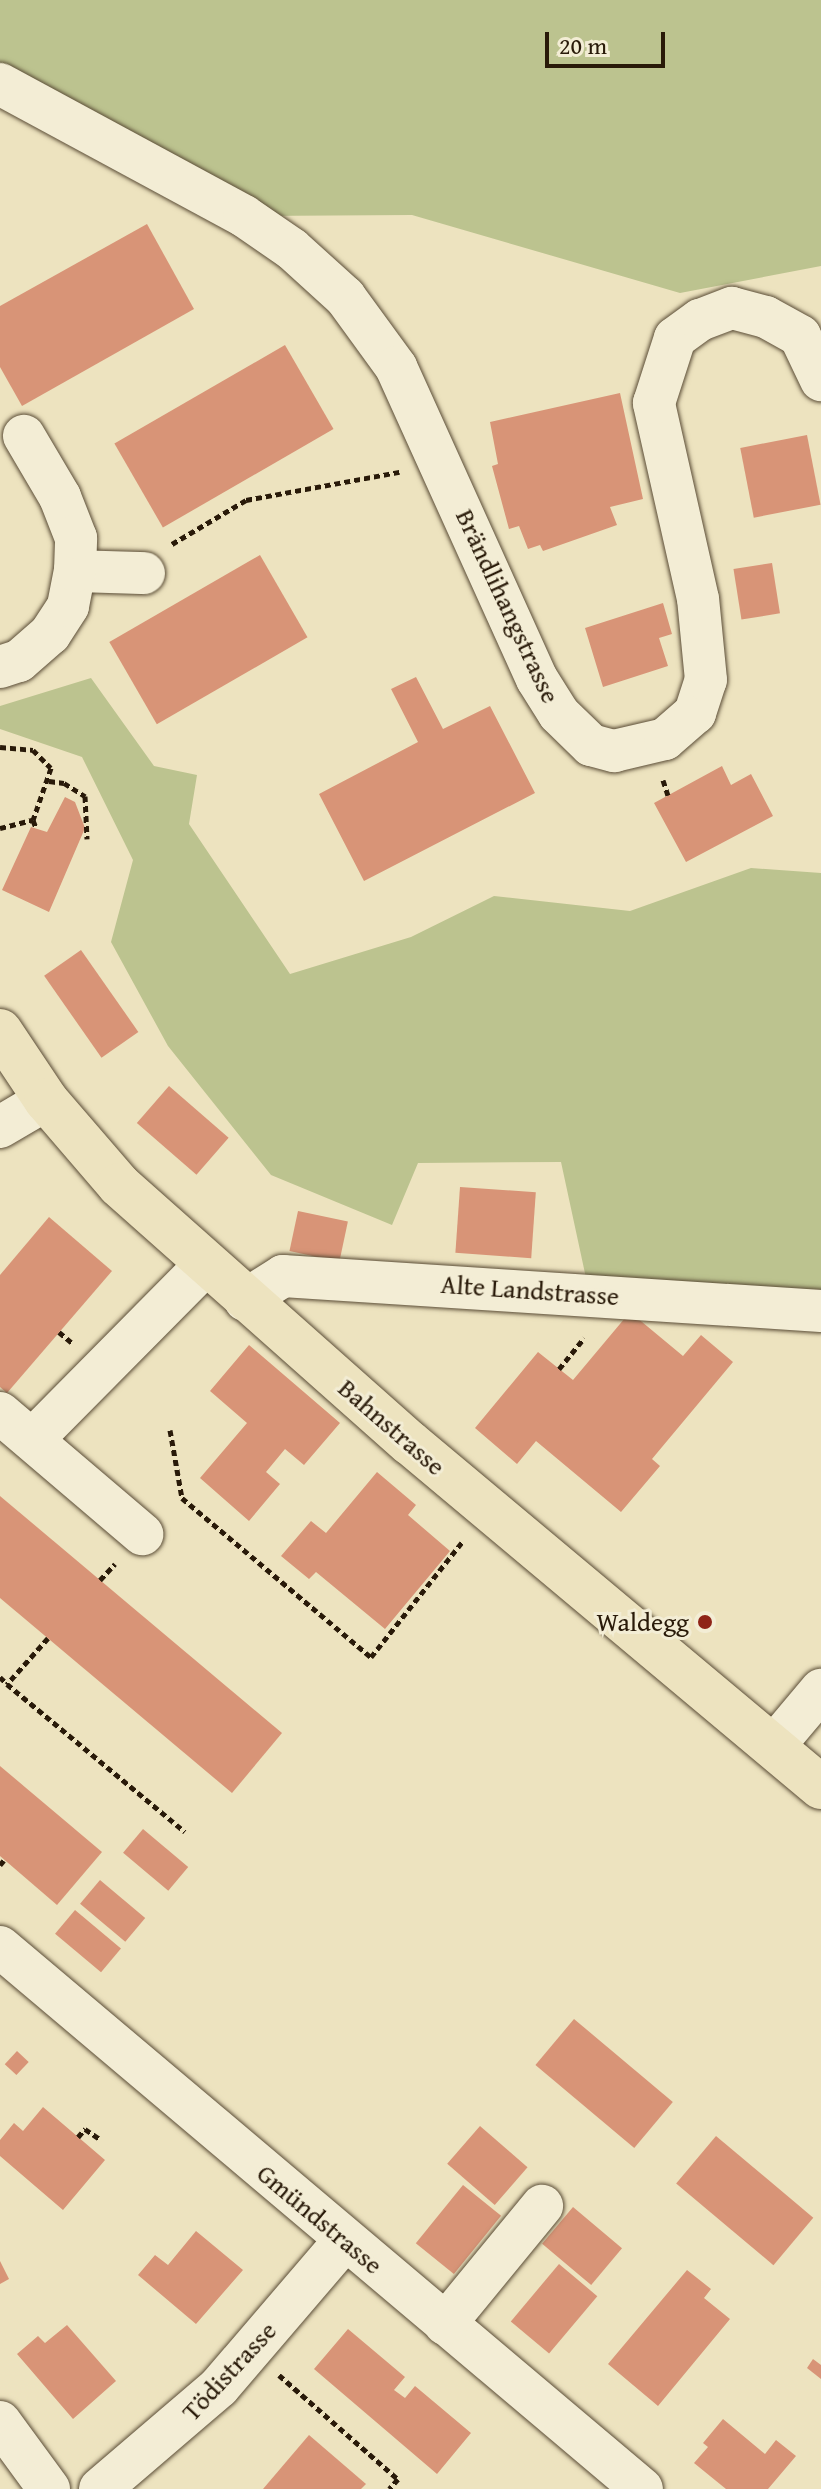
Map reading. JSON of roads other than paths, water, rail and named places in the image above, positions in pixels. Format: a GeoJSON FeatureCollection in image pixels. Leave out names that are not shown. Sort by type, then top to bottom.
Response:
{"type":"FeatureCollection","features":[{"type":"Feature","properties":{"kind":"main road","name":"Bahnstrasse"},"geometry":{"type":"LineString","coordinates":[[0,1031],[46,1100],[119,1185],[245,1300],[821,1787]]}},
{"type":"Feature","properties":{"kind":"street","name":"Brändlihangstrasse"},"geometry":{"type":"LineString","coordinates":[[0,84],[244,216],[292,249],[345,297],[396,367],[537,679],[559,714],[591,745],[614,751],[665,739],[695,713],[706,680],[698,599],[654,403],[675,338],[700,320],[732,308],[766,317],[800,336],[821,380]]}},
{"type":"Feature","properties":{"kind":"street"},"geometry":{"type":"LineString","coordinates":[[0,667],[19,661],[50,634],[68,606],[75,571],[76,538],[60,497],[24,436]]}},
{"type":"Feature","properties":{"kind":"street"},"geometry":{"type":"LineString","coordinates":[[75,571],[144,573]]}},
{"type":"Feature","properties":{"kind":"street"},"geometry":{"type":"LineString","coordinates":[[0,1127],[46,1100]]}},
{"type":"Feature","properties":{"kind":"street"},"geometry":{"type":"LineString","coordinates":[[33,1439],[206,1264]]}},
{"type":"Feature","properties":{"kind":"street","name":"Alte Landstrasse"},"geometry":{"type":"LineString","coordinates":[[245,1300],[283,1276],[821,1311]]}},
{"type":"Feature","properties":{"kind":"street"},"geometry":{"type":"LineString","coordinates":[[0,1413],[142,1534]]}},
{"type":"Feature","properties":{"kind":"street"},"geometry":{"type":"LineString","coordinates":[[773,1747],[821,1690]]}},
{"type":"Feature","properties":{"kind":"street","name":"Gmündstrasse"},"geometry":{"type":"LineString","coordinates":[[0,1947],[642,2489]]}},
{"type":"Feature","properties":{"kind":"street"},"geometry":{"type":"LineString","coordinates":[[445,2324],[542,2206]]}},
{"type":"Feature","properties":{"kind":"street","name":"Tödistrasse"},"geometry":{"type":"LineString","coordinates":[[100,2489],[219,2387],[345,2240]]}},
{"type":"Feature","properties":{"kind":"street"},"geometry":{"type":"LineString","coordinates":[[0,2422],[49,2489]]}},
{"type":"Feature","properties":{"kind":"place","name":"Waldegg"},"geometry":{"type":"Point","coordinates":[705,1622]}}]}
